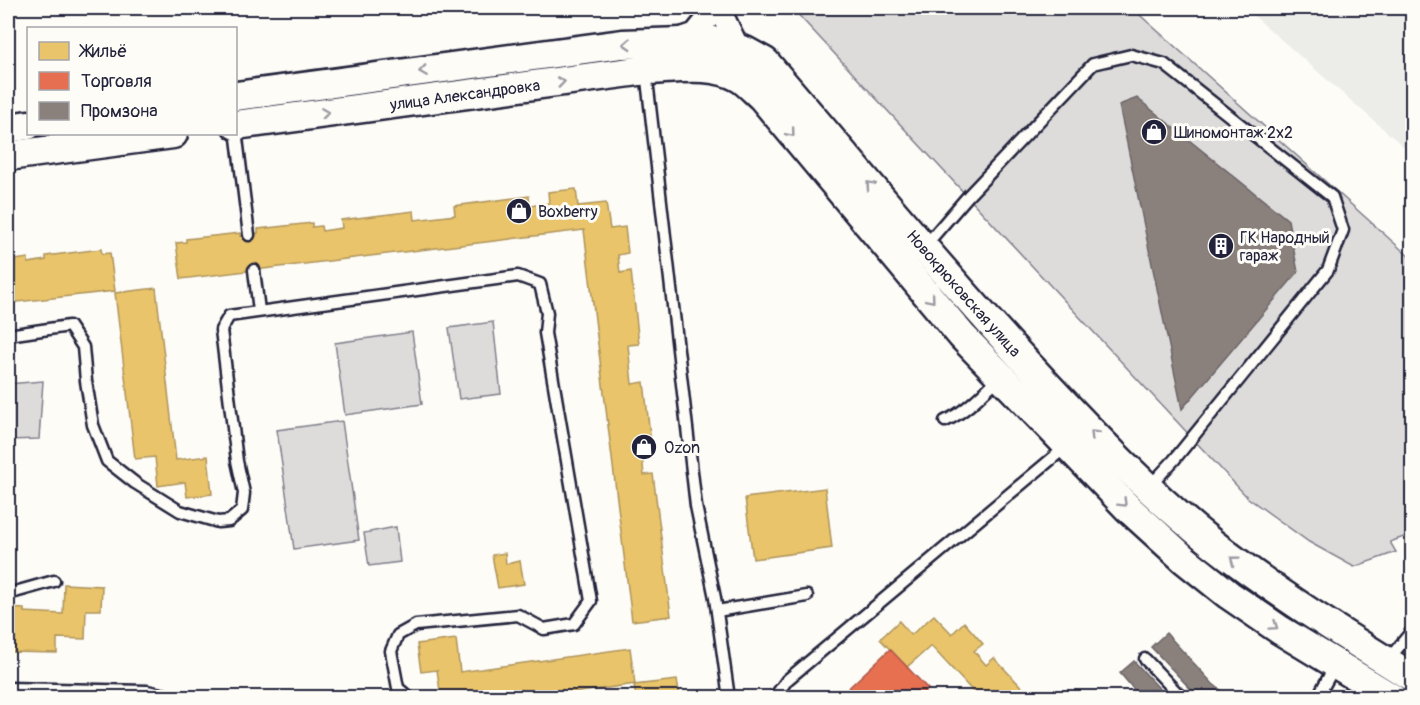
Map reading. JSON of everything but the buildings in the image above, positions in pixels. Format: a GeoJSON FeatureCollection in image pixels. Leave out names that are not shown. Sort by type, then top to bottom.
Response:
{"type":"FeatureCollection","features":[{"type":"Feature","properties":{"kind":"main road","name":"Новокрюковская улица"},"geometry":{"type":"LineString","coordinates":[[481,62],[622,44],[674,41],[726,45],[765,62],[924,247],[1067,446],[1128,508],[1184,559],[1229,595],[1280,630],[1344,652],[1386,661],[1413,677]]}},
{"type":"Feature","properties":{"kind":"main road","name":"улица Александровка"},"geometry":{"type":"LineString","coordinates":[[237,96],[481,62]]}},
{"type":"Feature","properties":{"kind":"main road","name":"Новокрюковская улица"},"geometry":{"type":"LineString","coordinates":[[695,69],[715,70],[739,77],[762,97],[962,336],[1011,367],[1211,542],[1257,577],[1344,652],[1392,698]]}},
{"type":"Feature","properties":{"kind":"main road","name":"улица Александровка"},"geometry":{"type":"LineString","coordinates":[[237,125],[646,70],[695,69]]}},
{"type":"Feature","properties":{"kind":"main road"},"geometry":{"type":"LineString","coordinates":[[8,128],[27,125]]}},
{"type":"Feature","properties":{"kind":"main road"},"geometry":{"type":"LineString","coordinates":[[8,156],[166,135]]}},
{"type":"Feature","properties":{"kind":"street"},"geometry":{"type":"LineString","coordinates":[[674,41],[695,34],[718,8]]}},
{"type":"Feature","properties":{"kind":"street"},"geometry":{"type":"LineString","coordinates":[[718,8],[726,45],[762,97]]}},
{"type":"Feature","properties":{"kind":"street"},"geometry":{"type":"LineString","coordinates":[[718,8],[765,62]]}},
{"type":"Feature","properties":{"kind":"street"},"geometry":{"type":"LineString","coordinates":[[695,69],[710,55],[726,45]]}},
{"type":"Feature","properties":{"kind":"lane"},"geometry":{"type":"LineString","coordinates":[[924,247],[968,196],[1093,64],[1131,55],[1164,64],[1332,197],[1343,230],[1328,270],[1148,488]]}},
{"type":"Feature","properties":{"kind":"lane"},"geometry":{"type":"LineString","coordinates":[[646,70],[696,506],[717,611],[729,698]]}},
{"type":"Feature","properties":{"kind":"lane"},"geometry":{"type":"LineString","coordinates":[[237,135],[249,235]]}},
{"type":"Feature","properties":{"kind":"lane"},"geometry":{"type":"LineString","coordinates":[[254,270],[259,310]]}},
{"type":"Feature","properties":{"kind":"lane"},"geometry":{"type":"LineString","coordinates":[[8,335],[69,326],[83,347],[93,425],[107,461],[135,483],[180,511],[218,522],[229,521],[242,510],[244,493],[237,461],[221,330],[229,316],[259,310],[518,276],[540,284],[547,313],[545,333],[591,601],[574,624],[544,629],[518,615],[416,625],[398,635],[391,651],[398,688],[410,698]]}},
{"type":"Feature","properties":{"kind":"lane"},"geometry":{"type":"LineString","coordinates":[[945,421],[968,406],[1011,367]]}},
{"type":"Feature","properties":{"kind":"lane"},"geometry":{"type":"LineString","coordinates":[[774,698],[787,680],[1067,446]]}},
{"type":"Feature","properties":{"kind":"lane"},"geometry":{"type":"LineString","coordinates":[[8,592],[54,581]]}},
{"type":"Feature","properties":{"kind":"lane"},"geometry":{"type":"LineString","coordinates":[[717,611],[807,596]]}},
{"type":"Feature","properties":{"kind":"lane"},"geometry":{"type":"LineString","coordinates":[[1386,661],[1413,631]]}},
{"type":"Feature","properties":{"kind":"lane"},"geometry":{"type":"LineString","coordinates":[[1317,698],[1344,652]]}},
{"type":"Feature","properties":{"kind":"lane"},"geometry":{"type":"LineString","coordinates":[[1145,659],[1182,698]]}},
{"type":"Feature","properties":{"kind":"lane"},"geometry":{"type":"LineString","coordinates":[[8,688],[147,691],[180,698]]}},
{"type":"Feature","properties":{"kind":"shaded area"},"geometry":{"type":"Polygon","coordinates":[[[792,8],[1132,8],[1412,259],[1412,534],[1390,542],[1396,552],[1354,567],[1309,542],[1248,498],[792,8]]]}},
{"type":"Feature","properties":{"kind":"shaded area"},"geometry":{"type":"Polygon","coordinates":[[[1245,8],[1412,8],[1412,154],[1245,8]]]}},
{"type":"Feature","properties":{"kind":"shaded area"},"geometry":{"type":"Polygon","coordinates":[[[493,322],[501,394],[459,399],[449,328],[493,322]]]}},
{"type":"Feature","properties":{"kind":"shaded area"},"geometry":{"type":"Polygon","coordinates":[[[412,332],[422,404],[345,415],[335,343],[412,332]]]}},
{"type":"Feature","properties":{"kind":"shaded area"},"geometry":{"type":"Polygon","coordinates":[[[43,381],[39,439],[8,440],[8,384],[43,381]]]}},
{"type":"Feature","properties":{"kind":"shaded area"},"geometry":{"type":"Polygon","coordinates":[[[342,421],[359,540],[294,549],[277,430],[342,421]]]}},
{"type":"Feature","properties":{"kind":"shaded area"},"geometry":{"type":"Polygon","coordinates":[[[396,527],[400,562],[369,566],[364,533],[396,527]]]}},
{"type":"Feature","properties":{"kind":"place","name":"Шиномонтаж 2x2"},"geometry":{"type":"Point","coordinates":[1154,132]}},
{"type":"Feature","properties":{"kind":"place","name":"Boxberry"},"geometry":{"type":"Point","coordinates":[519,211]}},
{"type":"Feature","properties":{"kind":"place","name":"ГК Народный гараж"},"geometry":{"type":"Point","coordinates":[1221,246]}},
{"type":"Feature","properties":{"kind":"place","name":"Ozon"},"geometry":{"type":"Point","coordinates":[644,447]}}]}
